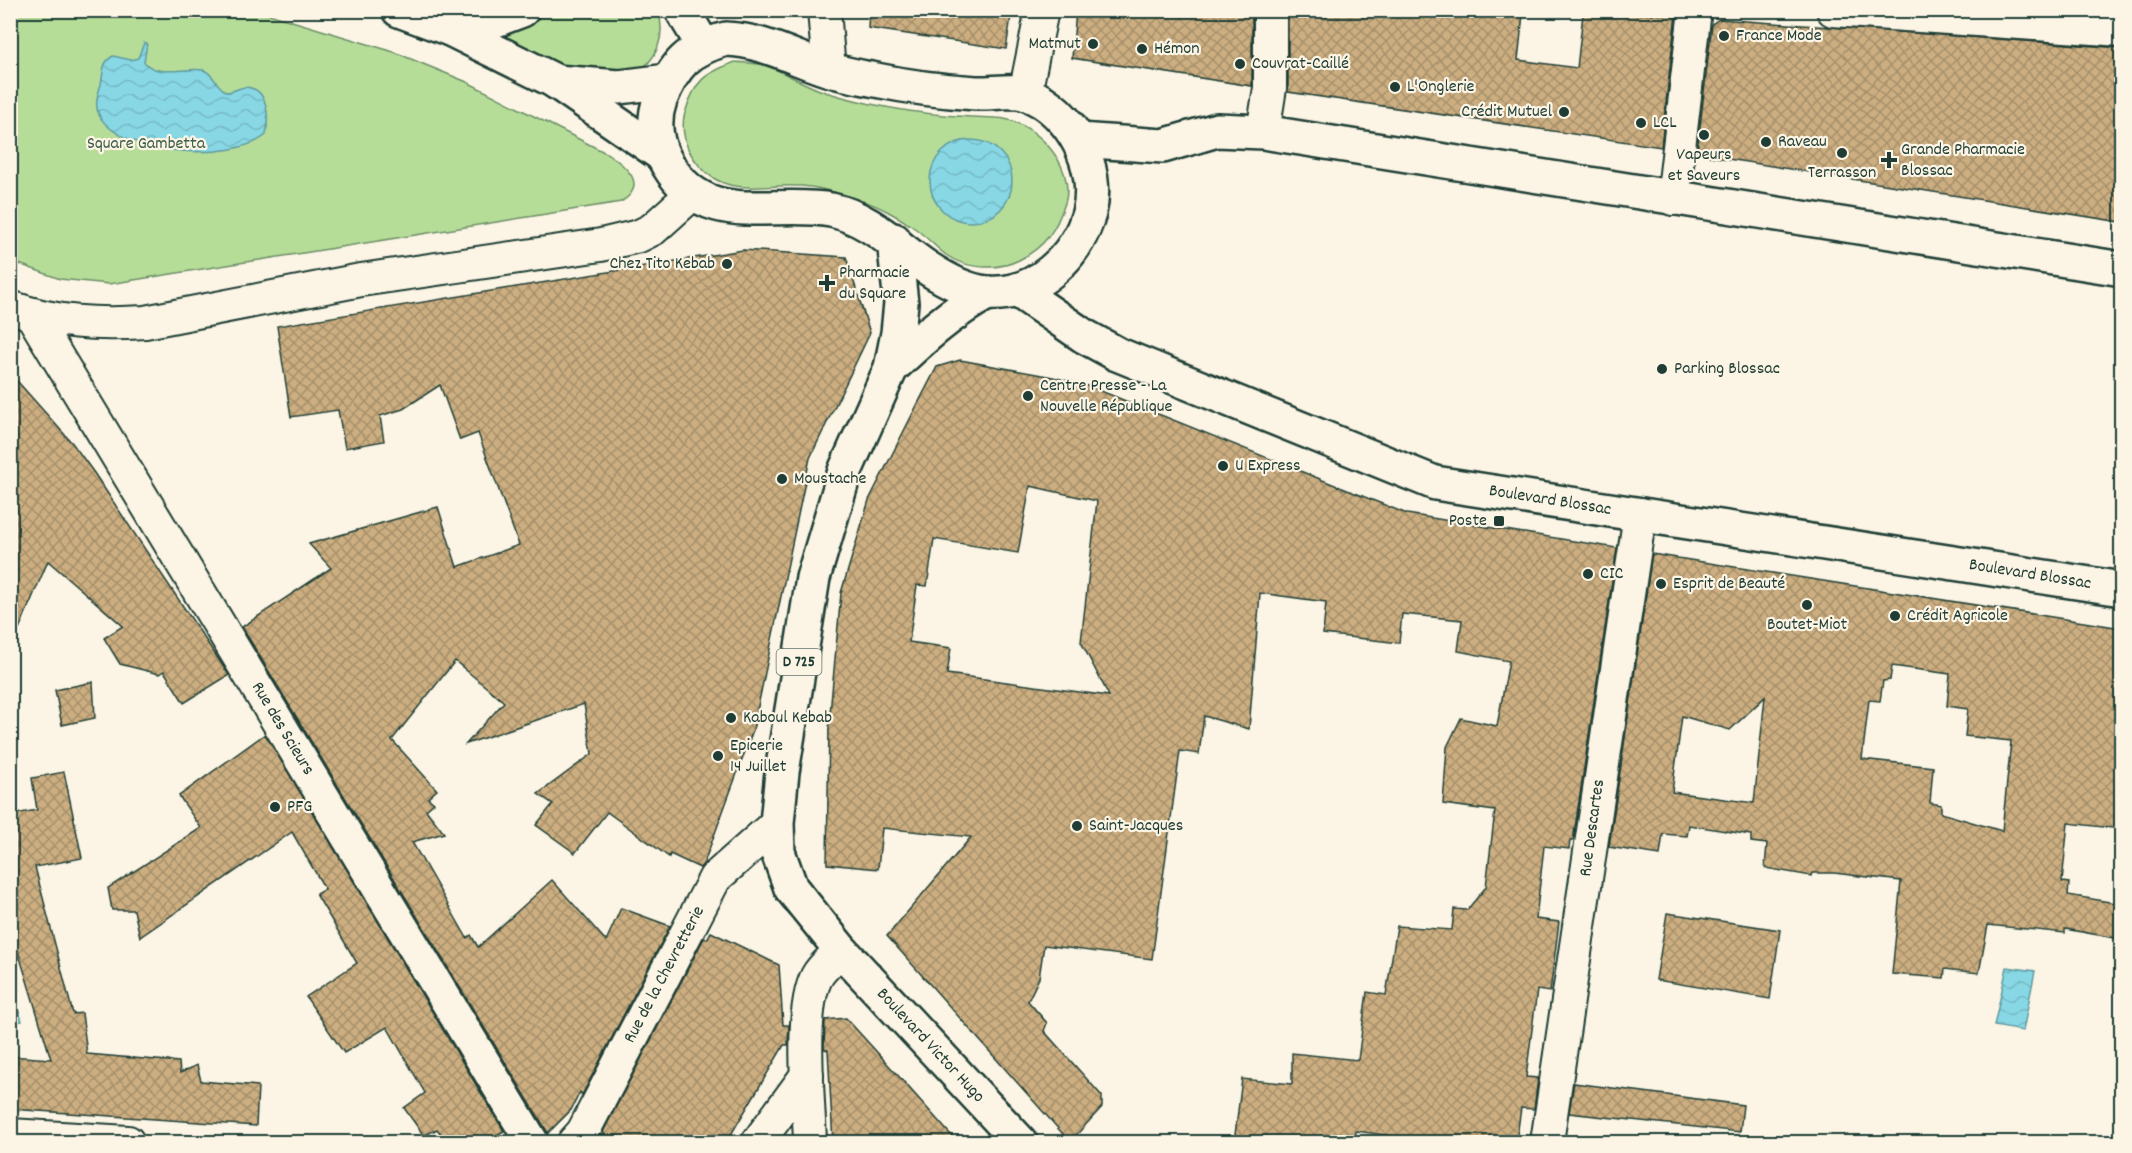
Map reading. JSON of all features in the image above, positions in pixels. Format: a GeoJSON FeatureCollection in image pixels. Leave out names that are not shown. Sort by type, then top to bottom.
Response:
{"type":"FeatureCollection","features":[{"type":"Feature","properties":{"kind":"main road"},"geometry":{"type":"LineString","coordinates":[[399,10],[450,29],[555,81],[661,154]]}},
{"type":"Feature","properties":{"kind":"main road"},"geometry":{"type":"LineString","coordinates":[[450,29],[493,21],[522,10]]}},
{"type":"Feature","properties":{"kind":"main road"},"geometry":{"type":"LineString","coordinates":[[682,10],[703,45]]}},
{"type":"Feature","properties":{"kind":"main road"},"geometry":{"type":"LineString","coordinates":[[692,194],[676,179],[661,154],[656,133],[657,108],[668,81],[681,61],[703,45],[726,39],[748,40],[829,69],[927,89],[1025,94],[1059,113],[1079,140],[1090,172],[1090,211],[1075,246],[1051,273],[1002,292]]}},
{"type":"Feature","properties":{"kind":"main road"},"geometry":{"type":"LineString","coordinates":[[555,81],[619,87],[668,81]]}},
{"type":"Feature","properties":{"kind":"main road"},"geometry":{"type":"LineString","coordinates":[[1079,140],[1163,146],[1217,129],[1263,132],[2121,269]]}},
{"type":"Feature","properties":{"kind":"main road","name":"Boulevard Blossac"},"geometry":{"type":"LineString","coordinates":[[692,194],[719,205],[743,209],[802,207],[832,210],[863,221],[894,240],[949,282],[1002,292],[1117,354],[1434,483],[2121,589]]}},
{"type":"Feature","properties":{"kind":"main road","name":"D 725"},"geometry":{"type":"LineString","coordinates":[[841,950],[791,888],[778,852],[777,823],[782,772],[813,579],[845,471],[891,368],[901,303],[894,240]]}},
{"type":"Feature","properties":{"kind":"main road","name":"D 725"},"geometry":{"type":"LineString","coordinates":[[891,368],[940,322],[962,307],[1002,292]]}},
{"type":"Feature","properties":{"kind":"main road","name":"Boulevard Victor Hugo"},"geometry":{"type":"LineString","coordinates":[[841,950],[1020,1143]]}},
{"type":"Feature","properties":{"kind":"street"},"geometry":{"type":"LineString","coordinates":[[824,10],[829,69]]}},
{"type":"Feature","properties":{"kind":"street"},"geometry":{"type":"LineString","coordinates":[[1025,94],[1042,10]]}},
{"type":"Feature","properties":{"kind":"street"},"geometry":{"type":"LineString","coordinates":[[1263,132],[1270,88],[1270,10]]}},
{"type":"Feature","properties":{"kind":"street"},"geometry":{"type":"LineString","coordinates":[[1673,199],[1695,10]]}},
{"type":"Feature","properties":{"kind":"street"},"geometry":{"type":"LineString","coordinates":[[1833,10],[2121,30]]}},
{"type":"Feature","properties":{"kind":"street"},"geometry":{"type":"LineString","coordinates":[[21,311],[75,323],[145,322],[361,280],[601,245],[639,236],[653,229],[692,194]]}},
{"type":"Feature","properties":{"kind":"street","name":"Rue des Scieurs"},"geometry":{"type":"LineString","coordinates":[[21,311],[532,1143]]}},
{"type":"Feature","properties":{"kind":"street","name":"Rue Descartes"},"geometry":{"type":"LineString","coordinates":[[1547,1143],[1640,514]]}},
{"type":"Feature","properties":{"kind":"street","name":"Rue de la Chevretterie"},"geometry":{"type":"LineString","coordinates":[[574,1143],[583,1132],[715,878],[777,823]]}},
{"type":"Feature","properties":{"kind":"street"},"geometry":{"type":"LineString","coordinates":[[810,1143],[807,1075],[809,997],[818,974],[841,950]]}},
{"type":"Feature","properties":{"kind":"street"},"geometry":{"type":"LineString","coordinates":[[758,1143],[807,1075]]}},
{"type":"Feature","properties":{"kind":"street"},"geometry":{"type":"LineString","coordinates":[[10,1135],[128,1143]]}},
{"type":"Feature","properties":{"kind":"green space","name":"Square Gambetta"},"geometry":{"type":"Polygon","coordinates":[[[11,11],[259,11],[394,52],[467,82],[608,154],[622,164],[632,176],[633,189],[629,196],[621,202],[109,284],[60,279],[11,261],[11,11]]]}},
{"type":"Feature","properties":{"kind":"green space"},"geometry":{"type":"Polygon","coordinates":[[[545,11],[658,11],[661,29],[658,46],[649,62],[634,73],[585,75],[554,68],[488,37],[523,24],[545,11]]]}},
{"type":"Feature","properties":{"kind":"green space"},"geometry":{"type":"Polygon","coordinates":[[[735,62],[764,65],[825,92],[889,108],[950,116],[995,118],[1009,120],[1023,126],[1048,146],[1058,159],[1064,174],[1067,188],[1065,203],[1058,221],[1043,243],[1019,260],[1001,266],[972,266],[954,260],[907,223],[868,203],[817,188],[745,187],[716,180],[703,170],[691,154],[683,123],[689,102],[702,80],[716,70],[735,62]]]}},
{"type":"Feature","properties":{"kind":"water"},"geometry":{"type":"Polygon","coordinates":[[[144,43],[147,43],[144,62],[157,70],[203,70],[227,92],[246,87],[254,89],[266,105],[266,135],[251,144],[230,149],[205,152],[179,151],[130,140],[111,129],[99,115],[97,107],[105,65],[113,56],[131,60],[138,58],[144,43]]]}},
{"type":"Feature","properties":{"kind":"water"},"geometry":{"type":"Polygon","coordinates":[[[963,140],[979,140],[994,147],[1005,158],[1012,173],[1009,197],[1000,210],[979,222],[963,222],[948,215],[937,204],[930,189],[930,173],[937,158],[948,147],[963,140]]]}},
{"type":"Feature","properties":{"kind":"water"},"geometry":{"type":"Polygon","coordinates":[[[2007,967],[2035,971],[2023,1031],[1994,1026],[2007,967]]]}},
{"type":"Feature","properties":{"kind":"water"},"geometry":{"type":"Polygon","coordinates":[[[11,982],[22,1021],[10,1024],[11,982]]]}},
{"type":"Feature","properties":{"kind":"building"},"geometry":{"type":"Polygon","coordinates":[[[869,10],[1012,10],[1006,49],[868,28],[869,10]]]}},
{"type":"Feature","properties":{"kind":"building"},"geometry":{"type":"Polygon","coordinates":[[[1076,10],[1252,10],[1252,86],[1072,58],[1076,10]]]}},
{"type":"Feature","properties":{"kind":"building"},"geometry":{"type":"Polygon","coordinates":[[[1288,10],[1523,14],[1518,60],[1577,68],[1583,14],[1676,14],[1661,147],[1288,92],[1288,10]]]}},
{"type":"Feature","properties":{"kind":"building"},"geometry":{"type":"Polygon","coordinates":[[[1719,19],[2121,48],[2121,222],[1709,156],[1710,153],[1697,152],[1712,24],[1719,19]]]}},
{"type":"Feature","properties":{"kind":"building"},"geometry":{"type":"Polygon","coordinates":[[[743,250],[846,257],[870,333],[810,458],[753,730],[704,863],[700,868],[670,854],[669,857],[607,812],[575,853],[536,825],[553,804],[538,794],[592,754],[584,704],[466,744],[504,702],[455,661],[392,740],[437,790],[428,798],[434,803],[426,810],[444,833],[412,842],[467,938],[471,935],[478,947],[552,880],[606,941],[621,908],[670,926],[582,1095],[580,1092],[571,1110],[548,1133],[242,627],[331,568],[309,544],[438,507],[457,567],[519,545],[478,433],[460,440],[440,385],[403,409],[380,416],[384,441],[345,448],[338,410],[291,417],[277,326],[743,250]]]}},
{"type":"Feature","properties":{"kind":"building"},"geometry":{"type":"Polygon","coordinates":[[[960,360],[1053,377],[1091,387],[1407,514],[1617,548],[1573,841],[1570,841],[1569,849],[1544,846],[1536,919],[1559,922],[1550,992],[1537,990],[1526,1077],[1538,1078],[1534,1109],[1521,1108],[1516,1143],[1442,1143],[1356,1131],[1355,1143],[1234,1143],[1242,1079],[1292,1084],[1292,1053],[1358,1060],[1367,992],[1386,995],[1397,926],[1452,930],[1454,909],[1467,910],[1486,887],[1495,811],[1443,804],[1447,747],[1461,718],[1497,726],[1509,661],[1458,651],[1462,620],[1402,614],[1399,643],[1323,634],[1326,602],[1260,593],[1249,729],[1204,716],[1199,754],[1180,751],[1152,959],[1044,945],[1039,978],[1028,1001],[1047,1023],[1044,1031],[1102,1096],[1102,1107],[1070,1142],[887,936],[971,837],[882,828],[878,869],[827,864],[829,725],[841,593],[869,500],[937,367],[960,360]],[[1030,486],[1018,553],[934,539],[927,586],[917,585],[909,642],[951,648],[947,674],[1109,696],[1081,642],[1097,501],[1030,486]]]}},
{"type":"Feature","properties":{"kind":"building"},"geometry":{"type":"Polygon","coordinates":[[[10,373],[73,444],[229,675],[184,703],[164,671],[159,674],[120,664],[104,638],[123,626],[48,561],[10,650],[10,373]]]}},
{"type":"Feature","properties":{"kind":"building"},"geometry":{"type":"Polygon","coordinates":[[[1652,554],[2121,628],[2121,829],[2068,823],[2062,882],[2069,883],[2068,895],[2121,904],[2121,939],[2065,929],[2065,933],[1988,925],[1979,973],[1945,969],[1944,978],[1892,974],[1901,881],[1834,873],[1812,873],[1811,876],[1765,868],[1767,844],[1751,842],[1751,835],[1689,825],[1687,836],[1663,834],[1660,855],[1609,847],[1652,554]],[[1892,666],[1890,680],[1883,681],[1880,701],[1869,700],[1862,759],[1933,767],[1930,803],[1941,805],[1941,813],[2002,831],[2011,741],[1965,736],[1968,709],[1947,706],[1950,674],[1892,666]],[[1765,697],[1730,730],[1682,716],[1672,792],[1754,803],[1765,697]]]}},
{"type":"Feature","properties":{"kind":"building"},"geometry":{"type":"Polygon","coordinates":[[[93,682],[95,718],[62,725],[55,690],[93,682]]]}},
{"type":"Feature","properties":{"kind":"building"},"geometry":{"type":"Polygon","coordinates":[[[265,734],[504,1131],[485,1142],[445,1139],[437,1129],[424,1136],[404,1108],[425,1093],[387,1027],[344,1053],[306,997],[357,963],[316,894],[325,889],[292,832],[140,937],[134,910],[112,910],[108,888],[201,828],[179,796],[265,734]]]}},
{"type":"Feature","properties":{"kind":"building"},"geometry":{"type":"Polygon","coordinates":[[[64,772],[82,858],[35,867],[73,1014],[82,1013],[87,1054],[179,1062],[180,1073],[197,1065],[201,1081],[258,1086],[256,1126],[10,1109],[10,1056],[51,1059],[10,925],[10,815],[37,810],[32,778],[64,772]]]}},
{"type":"Feature","properties":{"kind":"building"},"geometry":{"type":"Polygon","coordinates":[[[1667,913],[1780,930],[1770,999],[1656,980],[1667,913]]]}},
{"type":"Feature","properties":{"kind":"building"},"geometry":{"type":"Polygon","coordinates":[[[711,932],[779,965],[783,1025],[789,1025],[788,1045],[784,1045],[726,1143],[609,1143],[603,1132],[704,938],[707,939],[711,932]]]}},
{"type":"Feature","properties":{"kind":"building"},"geometry":{"type":"Polygon","coordinates":[[[846,1018],[958,1143],[833,1143],[828,1050],[824,1049],[825,1020],[846,1018]]]}},
{"type":"Feature","properties":{"kind":"building"},"geometry":{"type":"Polygon","coordinates":[[[1574,1083],[1743,1105],[1740,1132],[1569,1113],[1574,1083]]]}},
{"type":"Feature","properties":{"kind":"place","name":"France Mode"},"geometry":{"type":"Point","coordinates":[1724,36]}},
{"type":"Feature","properties":{"kind":"place","name":"Matmut"},"geometry":{"type":"Point","coordinates":[1093,44]}},
{"type":"Feature","properties":{"kind":"place","name":"Hémon"},"geometry":{"type":"Point","coordinates":[1142,49]}},
{"type":"Feature","properties":{"kind":"place","name":"Couvrat-Caillé"},"geometry":{"type":"Point","coordinates":[1240,64]}},
{"type":"Feature","properties":{"kind":"place","name":"L'Onglerie"},"geometry":{"type":"Point","coordinates":[1395,87]}},
{"type":"Feature","properties":{"kind":"place","name":"Crédit Mutuel"},"geometry":{"type":"Point","coordinates":[1564,112]}},
{"type":"Feature","properties":{"kind":"place","name":"LCL"},"geometry":{"type":"Point","coordinates":[1641,123]}},
{"type":"Feature","properties":{"kind":"place","name":"Vapeurs et Saveurs"},"geometry":{"type":"Point","coordinates":[1704,135]}},
{"type":"Feature","properties":{"kind":"place","name":"Raveau"},"geometry":{"type":"Point","coordinates":[1766,142]}},
{"type":"Feature","properties":{"kind":"place","name":"Terrasson"},"geometry":{"type":"Point","coordinates":[1842,153]}},
{"type":"Feature","properties":{"kind":"place","name":"Grande Pharmacie Blossac"},"geometry":{"type":"Point","coordinates":[1889,160]}},
{"type":"Feature","properties":{"kind":"place","name":"Chez Tito Kebab"},"geometry":{"type":"Point","coordinates":[727,264]}},
{"type":"Feature","properties":{"kind":"place","name":"Pharmacie du Square"},"geometry":{"type":"Point","coordinates":[827,283]}},
{"type":"Feature","properties":{"kind":"place","name":"Parking Blossac"},"geometry":{"type":"Point","coordinates":[1662,369]}},
{"type":"Feature","properties":{"kind":"place","name":"Centre Presse - La Nouvelle République"},"geometry":{"type":"Point","coordinates":[1028,396]}},
{"type":"Feature","properties":{"kind":"place","name":"U Express"},"geometry":{"type":"Point","coordinates":[1223,466]}},
{"type":"Feature","properties":{"kind":"place","name":"Moustache"},"geometry":{"type":"Point","coordinates":[782,479]}},
{"type":"Feature","properties":{"kind":"place","name":"Poste"},"geometry":{"type":"Point","coordinates":[1499,521]}},
{"type":"Feature","properties":{"kind":"place","name":"CIC"},"geometry":{"type":"Point","coordinates":[1588,574]}},
{"type":"Feature","properties":{"kind":"place","name":"Esprit de Beauté"},"geometry":{"type":"Point","coordinates":[1661,584]}},
{"type":"Feature","properties":{"kind":"place","name":"Boutet-Miot"},"geometry":{"type":"Point","coordinates":[1807,605]}},
{"type":"Feature","properties":{"kind":"place","name":"Crédit Agricole"},"geometry":{"type":"Point","coordinates":[1895,616]}},
{"type":"Feature","properties":{"kind":"place","name":"Kaboul Kebab"},"geometry":{"type":"Point","coordinates":[731,718]}},
{"type":"Feature","properties":{"kind":"place","name":"Epicerie 14 Juillet"},"geometry":{"type":"Point","coordinates":[718,756]}},
{"type":"Feature","properties":{"kind":"place","name":"PFG"},"geometry":{"type":"Point","coordinates":[275,807]}},
{"type":"Feature","properties":{"kind":"place","name":"Saint-Jacques"},"geometry":{"type":"Point","coordinates":[1077,826]}}]}
